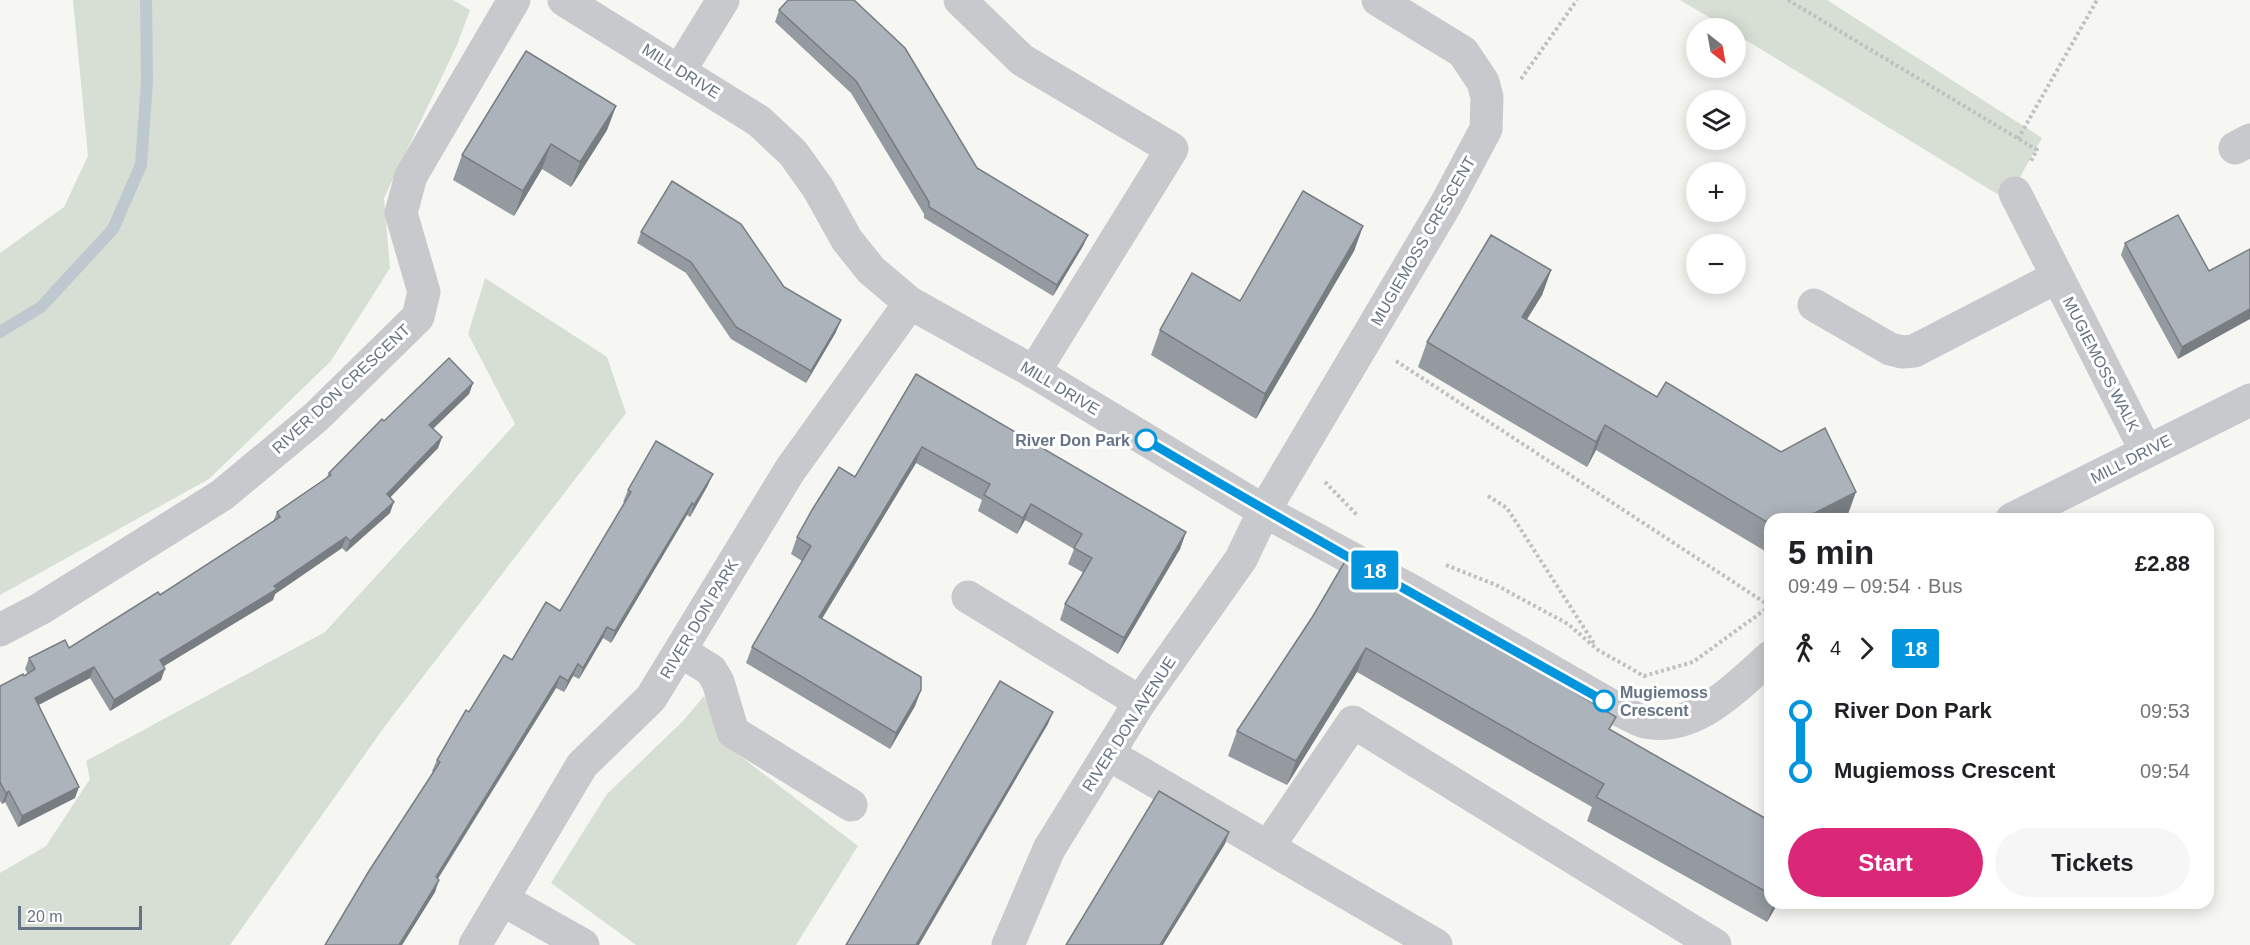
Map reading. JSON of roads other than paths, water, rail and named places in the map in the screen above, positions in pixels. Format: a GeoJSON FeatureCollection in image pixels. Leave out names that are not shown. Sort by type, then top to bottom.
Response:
{"type":"FeatureCollection","features":[{"type":"Feature","properties":{"kind":"street","name":"RIVER DON CRESCENT"},"geometry":{"type":"LineString","coordinates":[[0,630],[40,609],[222,495],[316,417],[418,317],[424,292],[401,213],[411,176],[514,0]]}},
{"type":"Feature","properties":{"kind":"street","name":"MILL DRIVE"},"geometry":{"type":"LineString","coordinates":[[564,0],[759,121],[793,153],[818,188],[847,240],[865,262],[910,303],[1034,372],[1264,511],[1644,722],[1671,724],[1704,711],[1764,662]]}},
{"type":"Feature","properties":{"kind":"street"},"geometry":{"type":"LineString","coordinates":[[680,70],[723,0]]}},
{"type":"Feature","properties":{"kind":"street"},"geometry":{"type":"LineString","coordinates":[[960,0],[1022,60],[1172,149],[1034,372]]}},
{"type":"Feature","properties":{"kind":"street","name":"MUGIEMOSS CRESCENT"},"geometry":{"type":"LineString","coordinates":[[1264,511],[1446,204],[1486,129],[1488,105],[1483,82],[1463,52],[1378,0]]}},
{"type":"Feature","properties":{"kind":"street","name":"MUGIEMOSS WALK"},"geometry":{"type":"LineString","coordinates":[[2015,194],[2146,451]]}},
{"type":"Feature","properties":{"kind":"street","name":"MUGIEMOSS WALK"},"geometry":{"type":"LineString","coordinates":[[1814,305],[1890,349],[1902,352],[1914,351],[2056,277]]}},
{"type":"Feature","properties":{"kind":"street","name":"RIVER DON PARK"},"geometry":{"type":"LineString","coordinates":[[476,945],[582,765],[651,698],[790,470],[910,303]]}},
{"type":"Feature","properties":{"kind":"street","name":"MILL DRIVE"},"geometry":{"type":"LineString","coordinates":[[2024,513],[2250,400]]}},
{"type":"Feature","properties":{"kind":"street","name":"RIVER DON AVENUE"},"geometry":{"type":"LineString","coordinates":[[1008,945],[1049,849],[1140,702],[1241,559],[1264,511]]}},
{"type":"Feature","properties":{"kind":"street"},"geometry":{"type":"LineString","coordinates":[[968,597],[1140,702]]}},
{"type":"Feature","properties":{"kind":"street"},"geometry":{"type":"LineString","coordinates":[[680,651],[711,670],[718,682],[733,732],[851,805]]}},
{"type":"Feature","properties":{"kind":"street"},"geometry":{"type":"LineString","coordinates":[[1268,847],[1353,722],[1715,945]]}},
{"type":"Feature","properties":{"kind":"street"},"geometry":{"type":"LineString","coordinates":[[1108,754],[1436,945]]}},
{"type":"Feature","properties":{"kind":"street"},"geometry":{"type":"LineString","coordinates":[[503,900],[583,945]]}},
{"type":"Feature","properties":{"kind":"waterway"},"geometry":{"type":"LineString","coordinates":[[0,332],[41,307],[113,229],[141,165],[147,81],[146,0]]}},
{"type":"Feature","properties":{"kind":"place","name":"River Don Park"},"geometry":{"type":"Point","coordinates":[1146,440]}},
{"type":"Feature","properties":{"kind":"place","name":"Mugiemoss Crescent"},"geometry":{"type":"Point","coordinates":[1604,701]}}]}
